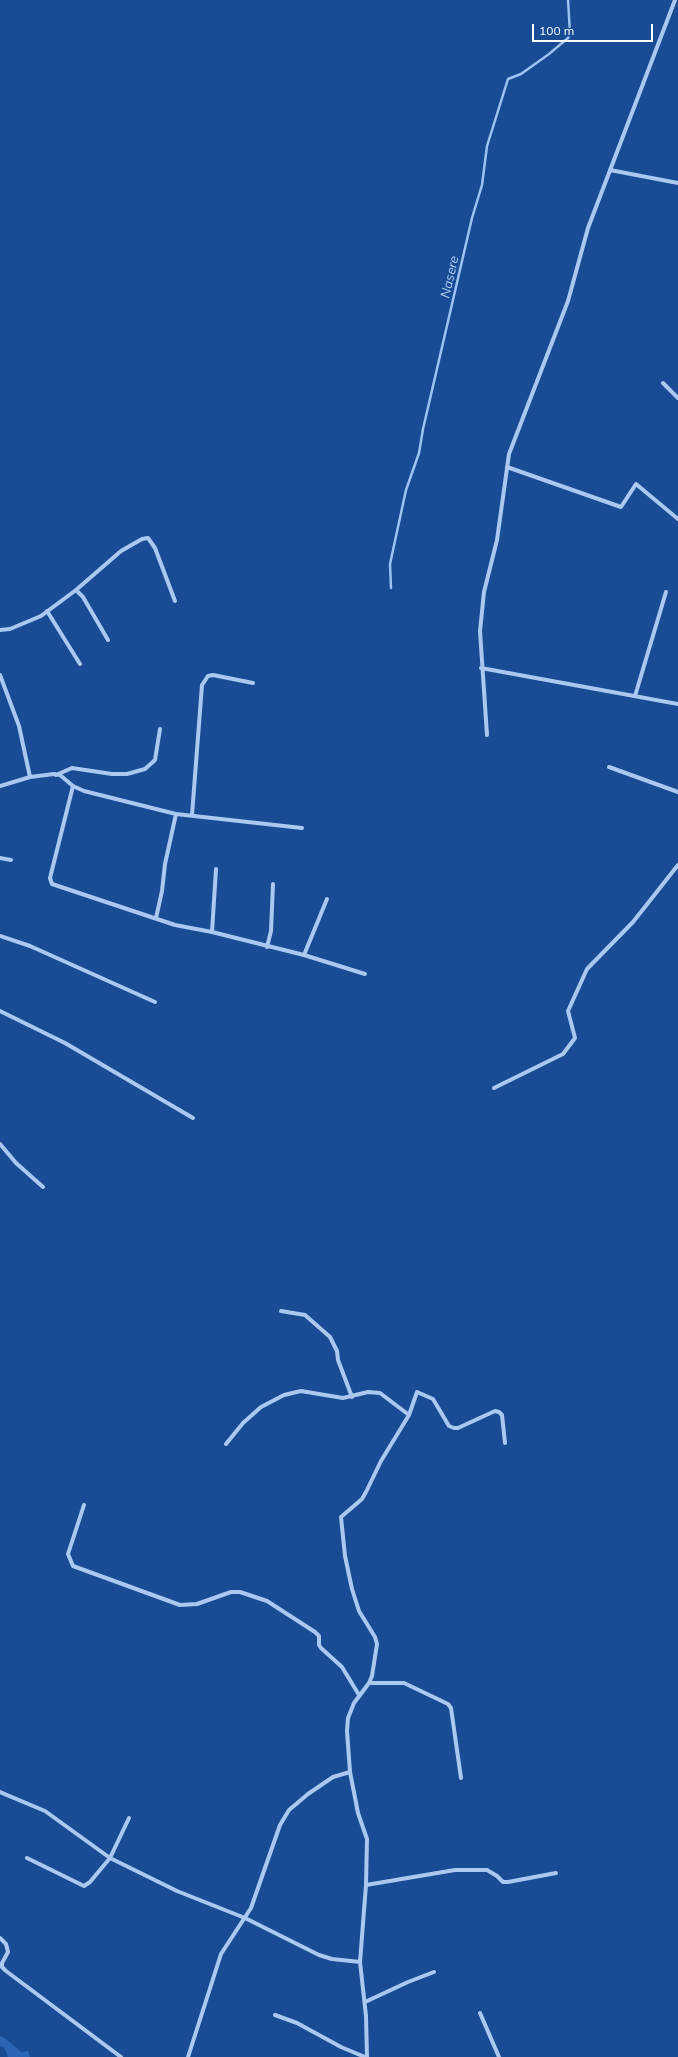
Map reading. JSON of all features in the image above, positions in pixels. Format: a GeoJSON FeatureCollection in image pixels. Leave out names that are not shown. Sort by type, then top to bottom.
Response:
{"type":"FeatureCollection","features":[{"type":"Feature","properties":{"kind":"street"},"geometry":{"type":"LineString","coordinates":[[487,735],[481,668],[480,631],[484,592],[497,540],[509,454],[568,301],[588,228],[675,0]]}},
{"type":"Feature","properties":{"kind":"street"},"geometry":{"type":"LineString","coordinates":[[610,170],[678,183]]}},
{"type":"Feature","properties":{"kind":"street"},"geometry":{"type":"LineString","coordinates":[[663,383],[678,398]]}},
{"type":"Feature","properties":{"kind":"street"},"geometry":{"type":"LineString","coordinates":[[507,467],[621,507],[636,484],[678,519]]}},
{"type":"Feature","properties":{"kind":"street"},"geometry":{"type":"LineString","coordinates":[[0,630],[10,629],[47,612],[76,590],[121,551],[148,538],[155,548],[175,601]]}},
{"type":"Feature","properties":{"kind":"street"},"geometry":{"type":"LineString","coordinates":[[76,590],[83,597],[108,640]]}},
{"type":"Feature","properties":{"kind":"street"},"geometry":{"type":"LineString","coordinates":[[635,696],[666,592]]}},
{"type":"Feature","properties":{"kind":"street"},"geometry":{"type":"LineString","coordinates":[[47,612],[80,664]]}},
{"type":"Feature","properties":{"kind":"street"},"geometry":{"type":"LineString","coordinates":[[481,668],[678,704]]}},
{"type":"Feature","properties":{"kind":"street"},"geometry":{"type":"LineString","coordinates":[[0,675],[19,726],[30,777]]}},
{"type":"Feature","properties":{"kind":"street"},"geometry":{"type":"LineString","coordinates":[[192,815],[202,685],[208,676],[213,675],[253,683]]}},
{"type":"Feature","properties":{"kind":"street"},"geometry":{"type":"LineString","coordinates":[[0,786],[30,777],[56,775],[72,768],[112,774],[127,774],[145,769],[155,760],[160,729]]}},
{"type":"Feature","properties":{"kind":"street"},"geometry":{"type":"LineString","coordinates":[[609,767],[678,792]]}},
{"type":"Feature","properties":{"kind":"street"},"geometry":{"type":"LineString","coordinates":[[56,775],[84,791],[176,814],[302,828]]}},
{"type":"Feature","properties":{"kind":"street"},"geometry":{"type":"LineString","coordinates":[[73,786],[58,840],[50,883],[156,918],[175,926],[212,932],[267,947],[304,955],[365,974]]}},
{"type":"Feature","properties":{"kind":"street"},"geometry":{"type":"LineString","coordinates":[[156,918],[162,891],[165,864],[176,814]]}},
{"type":"Feature","properties":{"kind":"street"},"geometry":{"type":"LineString","coordinates":[[0,858],[11,860]]}},
{"type":"Feature","properties":{"kind":"street"},"geometry":{"type":"LineString","coordinates":[[494,1088],[564,1054],[575,1038],[568,1011],[587,968],[633,922],[678,866]]}},
{"type":"Feature","properties":{"kind":"street"},"geometry":{"type":"LineString","coordinates":[[212,932],[216,869]]}},
{"type":"Feature","properties":{"kind":"street"},"geometry":{"type":"LineString","coordinates":[[267,947],[271,931],[273,884]]}},
{"type":"Feature","properties":{"kind":"street"},"geometry":{"type":"LineString","coordinates":[[304,955],[327,899]]}},
{"type":"Feature","properties":{"kind":"street"},"geometry":{"type":"LineString","coordinates":[[0,936],[30,946],[155,1002]]}},
{"type":"Feature","properties":{"kind":"street"},"geometry":{"type":"LineString","coordinates":[[0,1011],[71,1047],[193,1118]]}},
{"type":"Feature","properties":{"kind":"street"},"geometry":{"type":"LineString","coordinates":[[0,1144],[16,1163],[43,1186]]}},
{"type":"Feature","properties":{"kind":"street"},"geometry":{"type":"LineString","coordinates":[[281,1311],[305,1315],[330,1337],[337,1351],[338,1360],[352,1397]]}},
{"type":"Feature","properties":{"kind":"street"},"geometry":{"type":"LineString","coordinates":[[226,1444],[243,1423],[261,1407],[284,1394],[301,1392],[334,1398],[352,1397],[368,1392],[380,1393],[409,1415]]}},
{"type":"Feature","properties":{"kind":"street"},"geometry":{"type":"LineString","coordinates":[[275,2015],[297,2024],[341,2047],[366,2057],[365,2002],[360,1962],[366,1885],[367,1838],[358,1814],[350,1772],[347,1731],[348,1718],[359,1696],[369,1683],[372,1676],[377,1644],[375,1636],[359,1611],[352,1589],[344,1549],[341,1517],[364,1496],[381,1461],[409,1415],[417,1392],[433,1399],[449,1426],[454,1428],[458,1428],[494,1411],[502,1415],[505,1442]]}},
{"type":"Feature","properties":{"kind":"street"},"geometry":{"type":"LineString","coordinates":[[84,1505],[68,1554],[74,1566],[180,1605],[197,1604],[231,1592],[240,1592],[267,1601],[291,1615],[317,1634],[319,1645],[342,1666],[359,1696]]}},
{"type":"Feature","properties":{"kind":"street"},"geometry":{"type":"LineString","coordinates":[[369,1683],[404,1683],[448,1704],[452,1710],[461,1778]]}},
{"type":"Feature","properties":{"kind":"street"},"geometry":{"type":"LineString","coordinates":[[188,2057],[220,1954],[245,1918],[257,1895],[274,1840],[289,1810],[319,1786],[333,1777],[350,1772]]}},
{"type":"Feature","properties":{"kind":"street"},"geometry":{"type":"LineString","coordinates":[[0,1792],[45,1811],[110,1858],[176,1891],[245,1918],[319,1955],[332,1959],[360,1962]]}},
{"type":"Feature","properties":{"kind":"street"},"geometry":{"type":"LineString","coordinates":[[27,1858],[84,1886],[90,1882],[110,1858],[129,1818]]}},
{"type":"Feature","properties":{"kind":"street"},"geometry":{"type":"LineString","coordinates":[[366,1885],[455,1870],[487,1870],[503,1882],[556,1873]]}},
{"type":"Feature","properties":{"kind":"street"},"geometry":{"type":"LineString","coordinates":[[0,1938],[6,1944],[8,1952],[2,1963],[2,1967],[6,1971],[121,2057]]}},
{"type":"Feature","properties":{"kind":"street"},"geometry":{"type":"LineString","coordinates":[[365,2002],[434,1972]]}},
{"type":"Feature","properties":{"kind":"street"},"geometry":{"type":"LineString","coordinates":[[480,2013],[499,2057]]}},
{"type":"Feature","properties":{"kind":"shaded area"},"geometry":{"type":"Polygon","coordinates":[[[0,2036],[6,2039],[21,2052],[28,2051],[30,2057],[8,2057],[4,2047],[0,2046],[0,2036]]]}},
{"type":"Feature","properties":{"kind":"waterway","name":"Nasere"},"geometry":{"type":"LineString","coordinates":[[391,588],[390,564],[406,490],[419,453],[423,429],[472,218],[482,185],[487,146],[508,79],[521,74],[568,38],[570,33],[568,0]]}}]}
